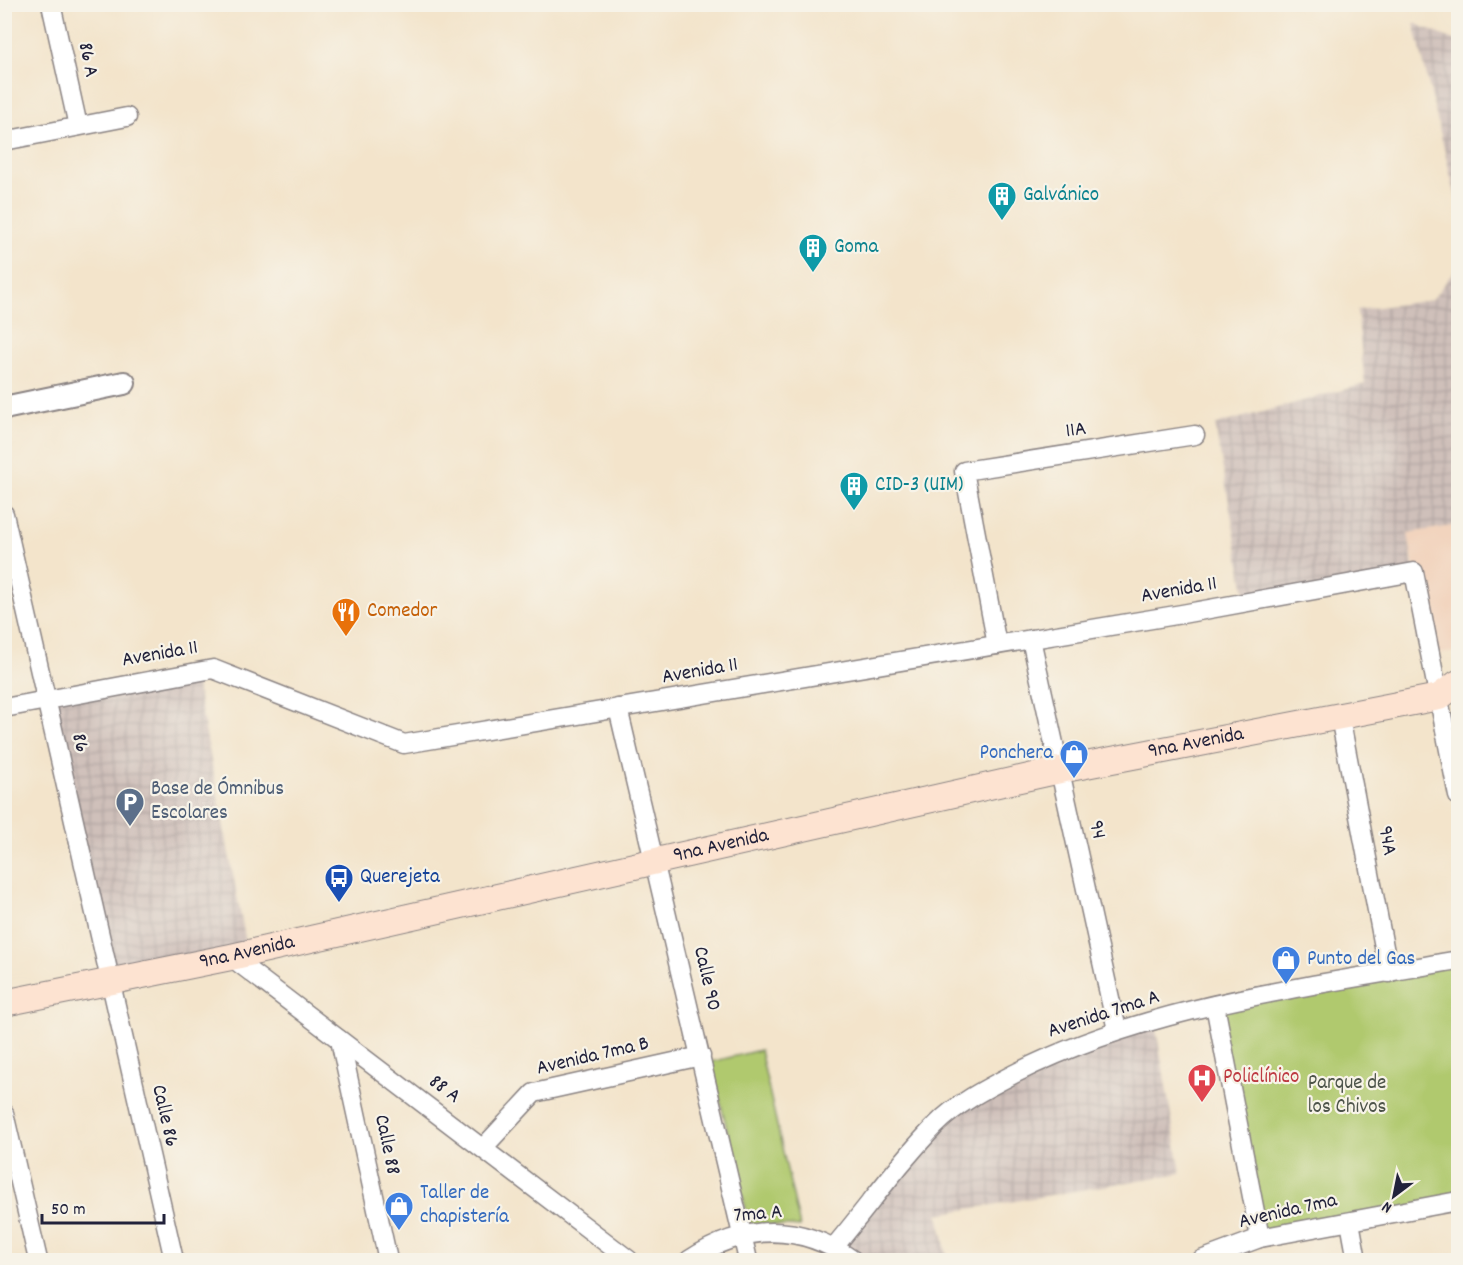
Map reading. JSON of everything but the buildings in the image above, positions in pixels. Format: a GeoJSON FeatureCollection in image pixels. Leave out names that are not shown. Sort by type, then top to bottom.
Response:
{"type":"FeatureCollection","features":[{"type":"Feature","properties":{"kind":"main road","name":"9na Avenida"},"geometry":{"type":"LineString","coordinates":[[4,1003],[231,957],[1060,770],[1452,694]]}},
{"type":"Feature","properties":{"kind":"street","name":"86 A"},"geometry":{"type":"LineString","coordinates":[[51,4],[78,126]]}},
{"type":"Feature","properties":{"kind":"street"},"geometry":{"type":"LineString","coordinates":[[4,141],[127,117]]}},
{"type":"Feature","properties":{"kind":"street"},"geometry":{"type":"LineString","coordinates":[[4,408],[124,383]]}},
{"type":"Feature","properties":{"kind":"street","name":"11A"},"geometry":{"type":"LineString","coordinates":[[997,645],[964,471],[1195,435]]}},
{"type":"Feature","properties":{"kind":"street","name":"86"},"geometry":{"type":"LineString","coordinates":[[4,514],[110,981]]}},
{"type":"Feature","properties":{"kind":"street","name":"Avenida 11"},"geometry":{"type":"LineString","coordinates":[[4,708],[213,669],[404,744],[997,645],[1414,572],[1452,694]]}},
{"type":"Feature","properties":{"kind":"street","name":"94"},"geometry":{"type":"LineString","coordinates":[[1031,639],[1117,1030]]}},
{"type":"Feature","properties":{"kind":"street"},"geometry":{"type":"LineString","coordinates":[[1452,694],[1458,796]]}},
{"type":"Feature","properties":{"kind":"street","name":"Calle 90"},"geometry":{"type":"LineString","coordinates":[[618,708],[748,1260]]}},
{"type":"Feature","properties":{"kind":"street","name":"94A"},"geometry":{"type":"LineString","coordinates":[[1340,717],[1389,973]]}},
{"type":"Feature","properties":{"kind":"street","name":"88 A"},"geometry":{"type":"LineString","coordinates":[[231,957],[629,1260]]}},
{"type":"Feature","properties":{"kind":"street","name":"Avenida 7ma A"},"geometry":{"type":"LineString","coordinates":[[834,1247],[937,1123],[991,1086],[1056,1053],[1117,1030],[1215,1005],[1458,960]]}},
{"type":"Feature","properties":{"kind":"street","name":"Calle 86"},"geometry":{"type":"LineString","coordinates":[[110,981],[174,1260]]}},
{"type":"Feature","properties":{"kind":"street"},"geometry":{"type":"LineString","coordinates":[[1215,1005],[1260,1238]]}},
{"type":"Feature","properties":{"kind":"street","name":"Calle 88"},"geometry":{"type":"LineString","coordinates":[[340,1040],[384,1260]]}},
{"type":"Feature","properties":{"kind":"street","name":"Avenida 7ma B"},"geometry":{"type":"LineString","coordinates":[[483,1148],[534,1093],[701,1056]]}},
{"type":"Feature","properties":{"kind":"street"},"geometry":{"type":"LineString","coordinates":[[4,1113],[38,1260]]}},
{"type":"Feature","properties":{"kind":"street","name":"Avenida 7ma"},"geometry":{"type":"LineString","coordinates":[[1201,1260],[1260,1238],[1458,1202]]}},
{"type":"Feature","properties":{"kind":"street"},"geometry":{"type":"LineString","coordinates":[[1350,1222],[1357,1260]]}},
{"type":"Feature","properties":{"kind":"street","name":"7ma A"},"geometry":{"type":"LineString","coordinates":[[689,1260],[712,1246],[742,1235],[774,1232],[805,1236],[834,1247],[853,1260]]}},
{"type":"Feature","properties":{"kind":"shaded area"},"geometry":{"type":"Polygon","coordinates":[[[1414,23],[1458,42],[1458,204],[1456,198],[1414,23]]]}},
{"type":"Feature","properties":{"kind":"shaded area"},"geometry":{"type":"Polygon","coordinates":[[[1458,266],[1458,525],[1408,533],[1414,572],[1247,602],[1215,425],[1365,384],[1357,310],[1432,300],[1458,266]]]}},
{"type":"Feature","properties":{"kind":"shaded area"},"geometry":{"type":"Polygon","coordinates":[[[1458,525],[1458,652],[1431,654],[1408,533],[1458,525]]]}},
{"type":"Feature","properties":{"kind":"shaded area"},"geometry":{"type":"Polygon","coordinates":[[[194,672],[248,953],[110,981],[47,699],[194,672]]]}},
{"type":"Feature","properties":{"kind":"shaded area"},"geometry":{"type":"Polygon","coordinates":[[[1155,1023],[1181,1173],[938,1214],[948,1260],[853,1260],[834,1247],[937,1123],[991,1086],[1155,1023]]]}},
{"type":"Feature","properties":{"kind":"green space","name":"Parque de los Chivos"},"geometry":{"type":"Polygon","coordinates":[[[1458,960],[1458,1201],[1260,1238],[1215,1005],[1458,960]]]}},
{"type":"Feature","properties":{"kind":"green space"},"geometry":{"type":"Polygon","coordinates":[[[760,1050],[800,1227],[749,1223],[711,1062],[760,1050]]]}},
{"type":"Feature","properties":{"kind":"place","name":"Galvánico"},"geometry":{"type":"Point","coordinates":[1002,222]}},
{"type":"Feature","properties":{"kind":"place","name":"Goma"},"geometry":{"type":"Point","coordinates":[813,274]}},
{"type":"Feature","properties":{"kind":"place","name":"CID-3 (UIM)"},"geometry":{"type":"Point","coordinates":[854,512]}},
{"type":"Feature","properties":{"kind":"place","name":"Comedor"},"geometry":{"type":"Point","coordinates":[346,638]}},
{"type":"Feature","properties":{"kind":"place","name":"Ponchera"},"geometry":{"type":"Point","coordinates":[1074,780]}},
{"type":"Feature","properties":{"kind":"place","name":"Base de Ómnibus Escolares"},"geometry":{"type":"Point","coordinates":[130,828]}},
{"type":"Feature","properties":{"kind":"place","name":"Querejeta"},"geometry":{"type":"Point","coordinates":[339,904]}},
{"type":"Feature","properties":{"kind":"place","name":"Punto del Gas"},"geometry":{"type":"Point","coordinates":[1286,986]}},
{"type":"Feature","properties":{"kind":"place","name":"Policlínico"},"geometry":{"type":"Point","coordinates":[1202,1104]}},
{"type":"Feature","properties":{"kind":"place","name":"Taller de chapistería"},"geometry":{"type":"Point","coordinates":[399,1232]}}]}
